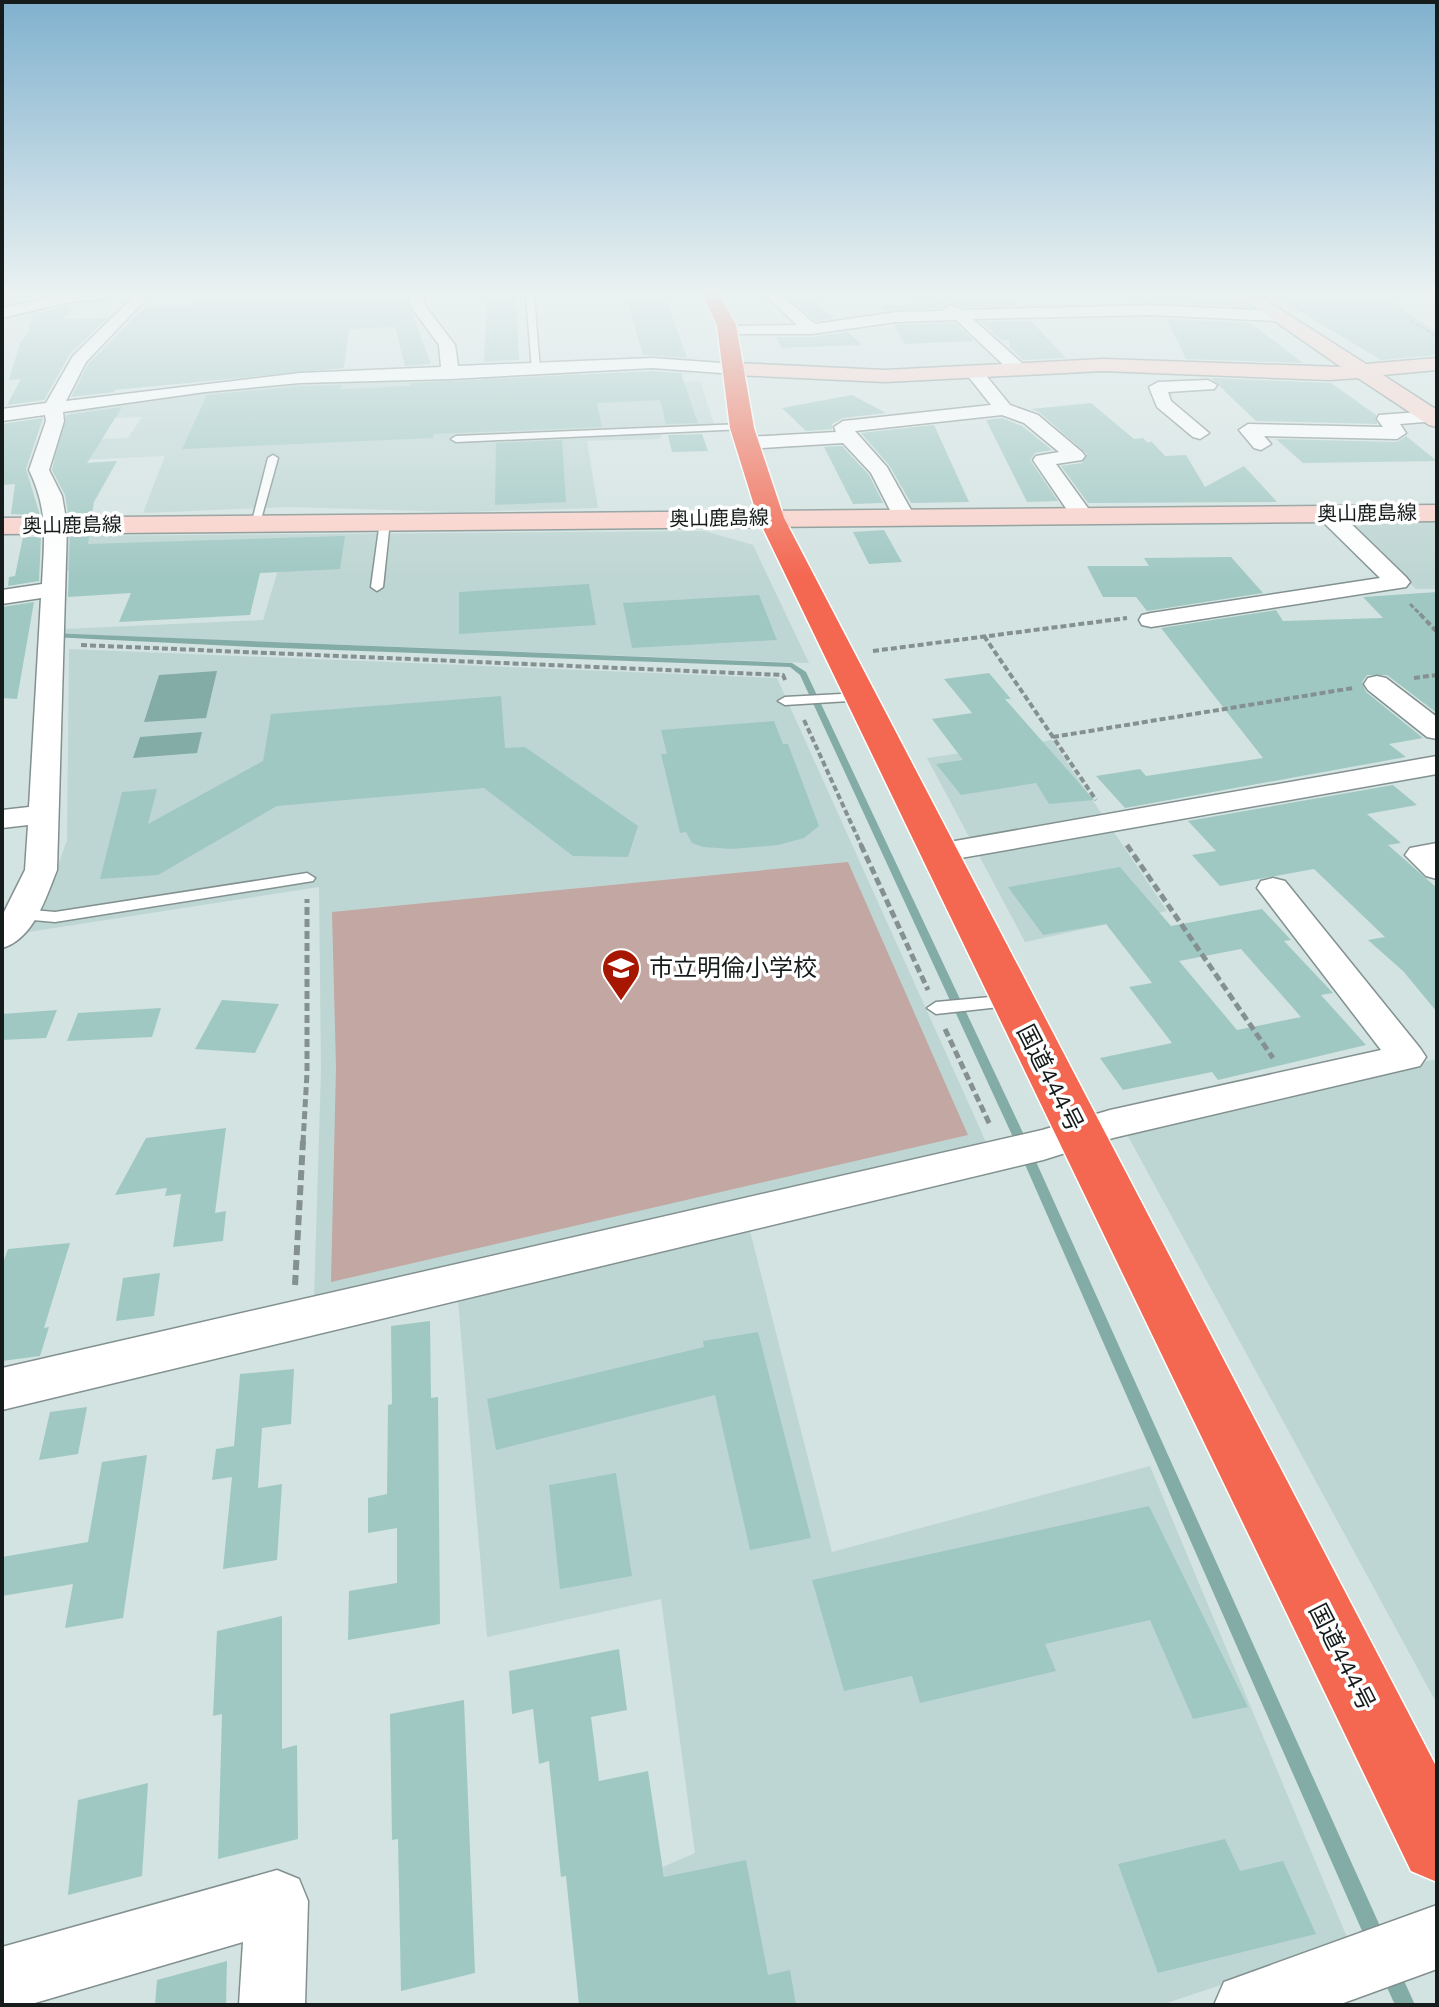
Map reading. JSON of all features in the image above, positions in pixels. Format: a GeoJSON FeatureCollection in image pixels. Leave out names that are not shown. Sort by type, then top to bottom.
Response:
{"type":"FeatureCollection","features":[{"type":"Feature","properties":{"kind":"highway","name":"国道444号"},"geometry":{"type":"LineString","coordinates":[[736,389],[745,435],[771,518],[845,698],[938,853],[995,1002],[1061,1140],[1437,1845]]}},
{"type":"Feature","properties":{"kind":"street"},"geometry":{"type":"LineString","coordinates":[[12,926],[41,870],[56,525],[52,496],[39,470],[55,421],[53,408],[63,389]]}},
{"type":"Feature","properties":{"kind":"street"},"geometry":{"type":"LineString","coordinates":[[2,415],[202,389]]}},
{"type":"Feature","properties":{"kind":"street"},"geometry":{"type":"LineString","coordinates":[[987,389],[1004,409]]}},
{"type":"Feature","properties":{"kind":"street"},"geometry":{"type":"LineString","coordinates":[[1159,389],[1163,403],[1200,433]]}},
{"type":"Feature","properties":{"kind":"street"},"geometry":{"type":"LineString","coordinates":[[1177,389],[1214,392],[1209,389]]}},
{"type":"Feature","properties":{"kind":"street"},"geometry":{"type":"LineString","coordinates":[[1389,389],[1435,419]]}},
{"type":"Feature","properties":{"kind":"street"},"geometry":{"type":"LineString","coordinates":[[904,517],[880,471],[848,437],[843,427],[1004,409],[1031,419],[1075,456],[1043,460],[1082,515]]}},
{"type":"Feature","properties":{"kind":"street"},"geometry":{"type":"LineString","coordinates":[[1261,444],[1248,430],[1397,433],[1386,419],[1435,419]]}},
{"type":"Feature","properties":{"kind":"street"},"geometry":{"type":"LineString","coordinates":[[745,435],[848,437]]}},
{"type":"Feature","properties":{"kind":"street","name":"奥山鹿島線"},"geometry":{"type":"LineString","coordinates":[[2,526],[1437,513]]}},
{"type":"Feature","properties":{"kind":"street"},"geometry":{"type":"LineString","coordinates":[[1151,620],[1398,582],[1328,514]]}},
{"type":"Feature","properties":{"kind":"street"},"geometry":{"type":"LineString","coordinates":[[4,596],[54,589]]}},
{"type":"Feature","properties":{"kind":"street"},"geometry":{"type":"LineString","coordinates":[[1377,684],[1437,731]]}},
{"type":"Feature","properties":{"kind":"street"},"geometry":{"type":"LineString","coordinates":[[938,853],[1437,765]]}},
{"type":"Feature","properties":{"kind":"street"},"geometry":{"type":"LineString","coordinates":[[2,819],[44,814]]}},
{"type":"Feature","properties":{"kind":"street"},"geometry":{"type":"LineString","coordinates":[[1437,852],[1421,855],[1437,869]]}},
{"type":"Feature","properties":{"kind":"street"},"geometry":{"type":"LineString","coordinates":[[2,1389],[293,1321],[998,1146],[1061,1140],[1110,1124],[1407,1057],[1273,888]]}},
{"type":"Feature","properties":{"kind":"street"},"geometry":{"type":"LineString","coordinates":[[2,1980],[277,1901],[272,2005]]}},
{"type":"Feature","properties":{"kind":"street"},"geometry":{"type":"LineString","coordinates":[[1247,2005],[1401,1950]]}},
{"type":"Feature","properties":{"kind":"lane"},"geometry":{"type":"LineString","coordinates":[[456,439],[745,435]]}},
{"type":"Feature","properties":{"kind":"lane"},"geometry":{"type":"LineString","coordinates":[[255,523],[273,458]]}},
{"type":"Feature","properties":{"kind":"lane"},"geometry":{"type":"LineString","coordinates":[[377,587],[385,521]]}},
{"type":"Feature","properties":{"kind":"lane"},"geometry":{"type":"LineString","coordinates":[[795,701],[845,698]]}},
{"type":"Feature","properties":{"kind":"lane"},"geometry":{"type":"LineString","coordinates":[[12,926],[307,878]]}},
{"type":"Feature","properties":{"kind":"lane"},"geometry":{"type":"LineString","coordinates":[[942,1007],[995,1002]]}},
{"type":"Feature","properties":{"kind":"path"},"geometry":{"type":"LineString","coordinates":[[1390,583],[1437,632]]}},
{"type":"Feature","properties":{"kind":"path"},"geometry":{"type":"LineString","coordinates":[[873,651],[1138,616],[1151,620]]}},
{"type":"Feature","properties":{"kind":"path"},"geometry":{"type":"LineString","coordinates":[[984,636],[1290,1084]]}},
{"type":"Feature","properties":{"kind":"path"},"geometry":{"type":"LineString","coordinates":[[52,638],[783,675],[942,1007],[998,1146]]}},
{"type":"Feature","properties":{"kind":"path"},"geometry":{"type":"LineString","coordinates":[[1053,737],[1437,675]]}},
{"type":"Feature","properties":{"kind":"path"},"geometry":{"type":"LineString","coordinates":[[293,1321],[307,1073],[307,878]]}},
{"type":"Feature","properties":{"kind":"shaded area"},"geometry":{"type":"Polygon","coordinates":[[[226,389],[703,389],[716,430],[661,434],[661,439],[587,441],[598,508],[456,512],[289,507],[143,513],[165,456],[53,461],[58,441],[128,438],[142,417],[68,420],[73,408],[226,389]]]}},
{"type":"Feature","properties":{"kind":"shaded area"},"geometry":{"type":"Polygon","coordinates":[[[1437,521],[1437,589],[1416,589],[1346,522],[1437,521]]]}},
{"type":"Feature","properties":{"kind":"shaded area"},"geometry":{"type":"Polygon","coordinates":[[[705,531],[753,545],[809,663],[65,634],[64,629],[263,620],[280,563],[65,571],[64,536],[705,531]]]}},
{"type":"Feature","properties":{"kind":"shaded area","name":"市立明倫小学校"},"geometry":{"type":"Polygon","coordinates":[[[69,649],[777,678],[986,1142],[314,1299],[321,1070],[319,887],[22,933],[47,897],[67,840],[69,649]]]}},
{"type":"Feature","properties":{"kind":"shaded area"},"geometry":{"type":"Polygon","coordinates":[[[1052,740],[1167,911],[1025,942],[927,758],[1052,740]]]}},
{"type":"Feature","properties":{"kind":"shaded area"},"geometry":{"type":"Polygon","coordinates":[[[848,862],[968,1135],[331,1282],[336,1068],[332,912],[848,862]]]}},
{"type":"Feature","properties":{"kind":"shaded area"},"geometry":{"type":"Polygon","coordinates":[[[1437,1059],[1437,1704],[1123,1127],[1437,1059]]]}},
{"type":"Feature","properties":{"kind":"shaded area"},"geometry":{"type":"Polygon","coordinates":[[[749,1227],[832,1552],[1150,1466],[1349,1942],[1161,2005],[683,2005],[663,1867],[695,1853],[661,1599],[487,1637],[458,1300],[749,1227]]]}},
{"type":"Feature","properties":{"kind":"water"},"geometry":{"type":"Polygon","coordinates":[[[217,671],[206,718],[144,722],[159,675],[217,671]]]}},
{"type":"Feature","properties":{"kind":"water"},"geometry":{"type":"Polygon","coordinates":[[[202,732],[197,753],[133,758],[140,737],[202,732]]]}},
{"type":"Feature","properties":{"kind":"building"},"geometry":{"type":"Polygon","coordinates":[[[16,389],[50,389],[44,400],[7,405],[16,389]]]}},
{"type":"Feature","properties":{"kind":"building"},"geometry":{"type":"Polygon","coordinates":[[[75,389],[128,389],[115,392],[71,397],[75,389]]]}},
{"type":"Feature","properties":{"kind":"building"},"geometry":{"type":"Polygon","coordinates":[[[273,389],[686,389],[698,423],[666,424],[660,400],[597,403],[602,427],[182,449],[207,395],[273,389]]]}},
{"type":"Feature","properties":{"kind":"building"},"geometry":{"type":"Polygon","coordinates":[[[1222,389],[1339,389],[1376,415],[1377,424],[1256,421],[1222,389]]]}},
{"type":"Feature","properties":{"kind":"building"},"geometry":{"type":"Polygon","coordinates":[[[852,395],[886,413],[843,418],[832,424],[832,429],[806,431],[782,408],[852,395]]]}},
{"type":"Feature","properties":{"kind":"building"},"geometry":{"type":"Polygon","coordinates":[[[1091,403],[1134,439],[1151,441],[1165,456],[1186,455],[1205,487],[1244,466],[1277,502],[1088,503],[1061,466],[1082,463],[1087,454],[1040,413],[1031,409],[1091,403]]]}},
{"type":"Feature","properties":{"kind":"building"},"geometry":{"type":"Polygon","coordinates":[[[122,407],[87,463],[117,461],[94,502],[92,514],[68,514],[65,495],[52,470],[66,415],[122,407]]]}},
{"type":"Feature","properties":{"kind":"building"},"geometry":{"type":"Polygon","coordinates":[[[43,418],[26,469],[40,515],[11,514],[15,484],[2,485],[2,424],[43,418]]]}},
{"type":"Feature","properties":{"kind":"building"},"geometry":{"type":"Polygon","coordinates":[[[1002,418],[1022,426],[1052,450],[1035,453],[1030,460],[1058,501],[1027,502],[986,420],[1002,418]]]}},
{"type":"Feature","properties":{"kind":"building"},"geometry":{"type":"Polygon","coordinates":[[[934,425],[969,502],[911,503],[889,465],[861,433],[934,425]]]}},
{"type":"Feature","properties":{"kind":"building"},"geometry":{"type":"Polygon","coordinates":[[[702,434],[708,451],[672,452],[668,435],[702,434]]]}},
{"type":"Feature","properties":{"kind":"building"},"geometry":{"type":"Polygon","coordinates":[[[1406,436],[1437,461],[1303,463],[1276,439],[1397,442],[1406,436]]]}},
{"type":"Feature","properties":{"kind":"building"},"geometry":{"type":"Polygon","coordinates":[[[562,440],[566,502],[495,505],[496,443],[562,440]]]}},
{"type":"Feature","properties":{"kind":"building"},"geometry":{"type":"Polygon","coordinates":[[[842,446],[869,475],[883,503],[853,504],[824,447],[842,446]]]}},
{"type":"Feature","properties":{"kind":"building"},"geometry":{"type":"Polygon","coordinates":[[[884,530],[902,562],[869,564],[853,532],[884,530]]]}},
{"type":"Feature","properties":{"kind":"building"},"geometry":{"type":"Polygon","coordinates":[[[70,536],[89,536],[88,544],[345,536],[340,569],[260,573],[250,615],[119,622],[131,593],[68,597],[70,536]]]}},
{"type":"Feature","properties":{"kind":"building"},"geometry":{"type":"Polygon","coordinates":[[[23,537],[41,537],[39,581],[8,586],[9,577],[15,576],[23,537]]]}},
{"type":"Feature","properties":{"kind":"building"},"geometry":{"type":"Polygon","coordinates":[[[1231,557],[1263,593],[1147,611],[1136,597],[1103,597],[1087,566],[1149,566],[1144,558],[1231,557]]]}},
{"type":"Feature","properties":{"kind":"building"},"geometry":{"type":"Polygon","coordinates":[[[589,584],[596,625],[459,634],[459,592],[589,584]]]}},
{"type":"Feature","properties":{"kind":"building"},"geometry":{"type":"Polygon","coordinates":[[[1437,592],[1437,713],[1387,675],[1367,675],[1362,682],[1366,692],[1423,738],[1389,744],[1406,757],[1125,808],[1096,776],[1140,769],[1146,776],[1263,758],[1161,628],[1276,610],[1283,621],[1383,618],[1363,597],[1437,592]]]}},
{"type":"Feature","properties":{"kind":"building"},"geometry":{"type":"Polygon","coordinates":[[[759,595],[777,640],[632,648],[623,603],[759,595]]]}},
{"type":"Feature","properties":{"kind":"building"},"geometry":{"type":"Polygon","coordinates":[[[34,602],[17,699],[2,698],[2,607],[34,602]]]}},
{"type":"Feature","properties":{"kind":"building"},"geometry":{"type":"Polygon","coordinates":[[[989,673],[1011,699],[1005,699],[1094,800],[1049,804],[1036,783],[961,795],[936,764],[963,760],[932,719],[972,713],[944,679],[989,673]]]}},
{"type":"Feature","properties":{"kind":"building"},"geometry":{"type":"Polygon","coordinates":[[[501,696],[505,748],[525,747],[638,826],[628,857],[573,856],[484,788],[277,806],[158,875],[100,879],[122,792],[157,789],[148,824],[263,761],[271,714],[501,696]]]}},
{"type":"Feature","properties":{"kind":"building"},"geometry":{"type":"Polygon","coordinates":[[[774,721],[783,744],[788,744],[819,826],[804,838],[778,845],[732,849],[692,843],[686,832],[680,833],[661,754],[667,754],[661,730],[774,721]]]}},
{"type":"Feature","properties":{"kind":"building"},"geometry":{"type":"Polygon","coordinates":[[[1393,785],[1417,805],[1367,814],[1401,843],[1388,845],[1437,888],[1437,1012],[1403,971],[1368,940],[1385,937],[1314,869],[1220,886],[1192,855],[1216,851],[1188,821],[1393,785]]]}},
{"type":"Feature","properties":{"kind":"building"},"geometry":{"type":"Polygon","coordinates":[[[1120,867],[1171,926],[1262,909],[1291,940],[1284,941],[1333,993],[1321,995],[1366,1045],[1218,1080],[1212,1072],[1123,1090],[1100,1058],[1172,1043],[1129,987],[1152,983],[1106,924],[1043,935],[1008,887],[1120,867]],[[1241,949],[1179,961],[1237,1030],[1301,1017],[1241,949]]]}},
{"type":"Feature","properties":{"kind":"building"},"geometry":{"type":"Polygon","coordinates":[[[222,1000],[279,1004],[255,1053],[195,1049],[222,1000]]]}},
{"type":"Feature","properties":{"kind":"building"},"geometry":{"type":"Polygon","coordinates":[[[161,1008],[152,1037],[67,1041],[78,1013],[161,1008]]]}},
{"type":"Feature","properties":{"kind":"building"},"geometry":{"type":"Polygon","coordinates":[[[57,1010],[46,1038],[2,1040],[2,1014],[57,1010]]]}},
{"type":"Feature","properties":{"kind":"building"},"geometry":{"type":"Polygon","coordinates":[[[226,1128],[215,1213],[226,1211],[223,1241],[173,1247],[181,1194],[165,1196],[167,1188],[115,1195],[146,1138],[226,1128]]]}},
{"type":"Feature","properties":{"kind":"building"},"geometry":{"type":"Polygon","coordinates":[[[70,1243],[44,1328],[49,1327],[40,1356],[2,1361],[2,1266],[8,1249],[70,1243]]]}},
{"type":"Feature","properties":{"kind":"building"},"geometry":{"type":"Polygon","coordinates":[[[160,1273],[154,1316],[116,1321],[123,1278],[160,1273]]]}},
{"type":"Feature","properties":{"kind":"building"},"geometry":{"type":"Polygon","coordinates":[[[430,1321],[431,1398],[438,1397],[440,1624],[348,1640],[349,1591],[397,1583],[397,1528],[368,1533],[368,1498],[387,1494],[388,1405],[392,1404],[391,1326],[430,1321]]]}},
{"type":"Feature","properties":{"kind":"building"},"geometry":{"type":"Polygon","coordinates":[[[758,1332],[811,1538],[750,1550],[715,1395],[496,1450],[487,1399],[704,1347],[703,1341],[758,1332]]]}},
{"type":"Feature","properties":{"kind":"building"},"geometry":{"type":"Polygon","coordinates":[[[294,1369],[291,1424],[262,1428],[258,1488],[282,1484],[277,1560],[223,1569],[232,1477],[212,1480],[216,1449],[234,1446],[240,1374],[294,1369]]]}},
{"type":"Feature","properties":{"kind":"building"},"geometry":{"type":"Polygon","coordinates":[[[87,1407],[78,1454],[39,1460],[50,1412],[87,1407]]]}},
{"type":"Feature","properties":{"kind":"building"},"geometry":{"type":"Polygon","coordinates":[[[147,1455],[123,1618],[65,1628],[73,1584],[2,1596],[2,1557],[88,1542],[102,1462],[147,1455]]]}},
{"type":"Feature","properties":{"kind":"building"},"geometry":{"type":"Polygon","coordinates":[[[616,1473],[632,1576],[560,1589],[549,1485],[616,1473]]]}},
{"type":"Feature","properties":{"kind":"building"},"geometry":{"type":"Polygon","coordinates":[[[1149,1506],[1248,1707],[1193,1719],[1150,1620],[1045,1644],[1056,1671],[920,1703],[912,1676],[844,1691],[812,1580],[1149,1506]]]}},
{"type":"Feature","properties":{"kind":"building"},"geometry":{"type":"Polygon","coordinates":[[[282,1616],[282,1749],[297,1745],[298,1839],[218,1859],[222,1714],[213,1716],[217,1631],[282,1616]]]}},
{"type":"Feature","properties":{"kind":"building"},"geometry":{"type":"Polygon","coordinates":[[[619,1649],[627,1710],[591,1717],[599,1781],[648,1771],[664,1877],[746,1860],[768,1975],[790,1970],[796,2005],[579,2005],[566,1876],[561,1877],[549,1761],[539,1764],[533,1709],[512,1714],[509,1671],[619,1649]]]}},
{"type":"Feature","properties":{"kind":"building"},"geometry":{"type":"Polygon","coordinates":[[[464,1700],[475,1973],[401,1991],[398,1839],[392,1840],[390,1714],[464,1700]]]}},
{"type":"Feature","properties":{"kind":"building"},"geometry":{"type":"Polygon","coordinates":[[[148,1783],[142,1876],[68,1895],[78,1800],[148,1783]]]}},
{"type":"Feature","properties":{"kind":"building"},"geometry":{"type":"Polygon","coordinates":[[[1225,1839],[1240,1871],[1283,1861],[1316,1934],[1158,1973],[1118,1864],[1225,1839]]]}},
{"type":"Feature","properties":{"kind":"building"},"geometry":{"type":"Polygon","coordinates":[[[227,1961],[226,2005],[155,2005],[157,1980],[227,1961]]]}},
{"type":"Feature","properties":{"kind":"waterway"},"geometry":{"type":"LineString","coordinates":[[52,635],[792,665],[803,674],[1018,1135],[1377,1942]]}},
{"type":"Feature","properties":{"kind":"waterway"},"geometry":{"type":"LineString","coordinates":[[1390,1972],[1405,2005]]}},
{"type":"Feature","properties":{"kind":"place","name":"市立明倫小学校"},"geometry":{"type":"Point","coordinates":[621,1002]}}]}
